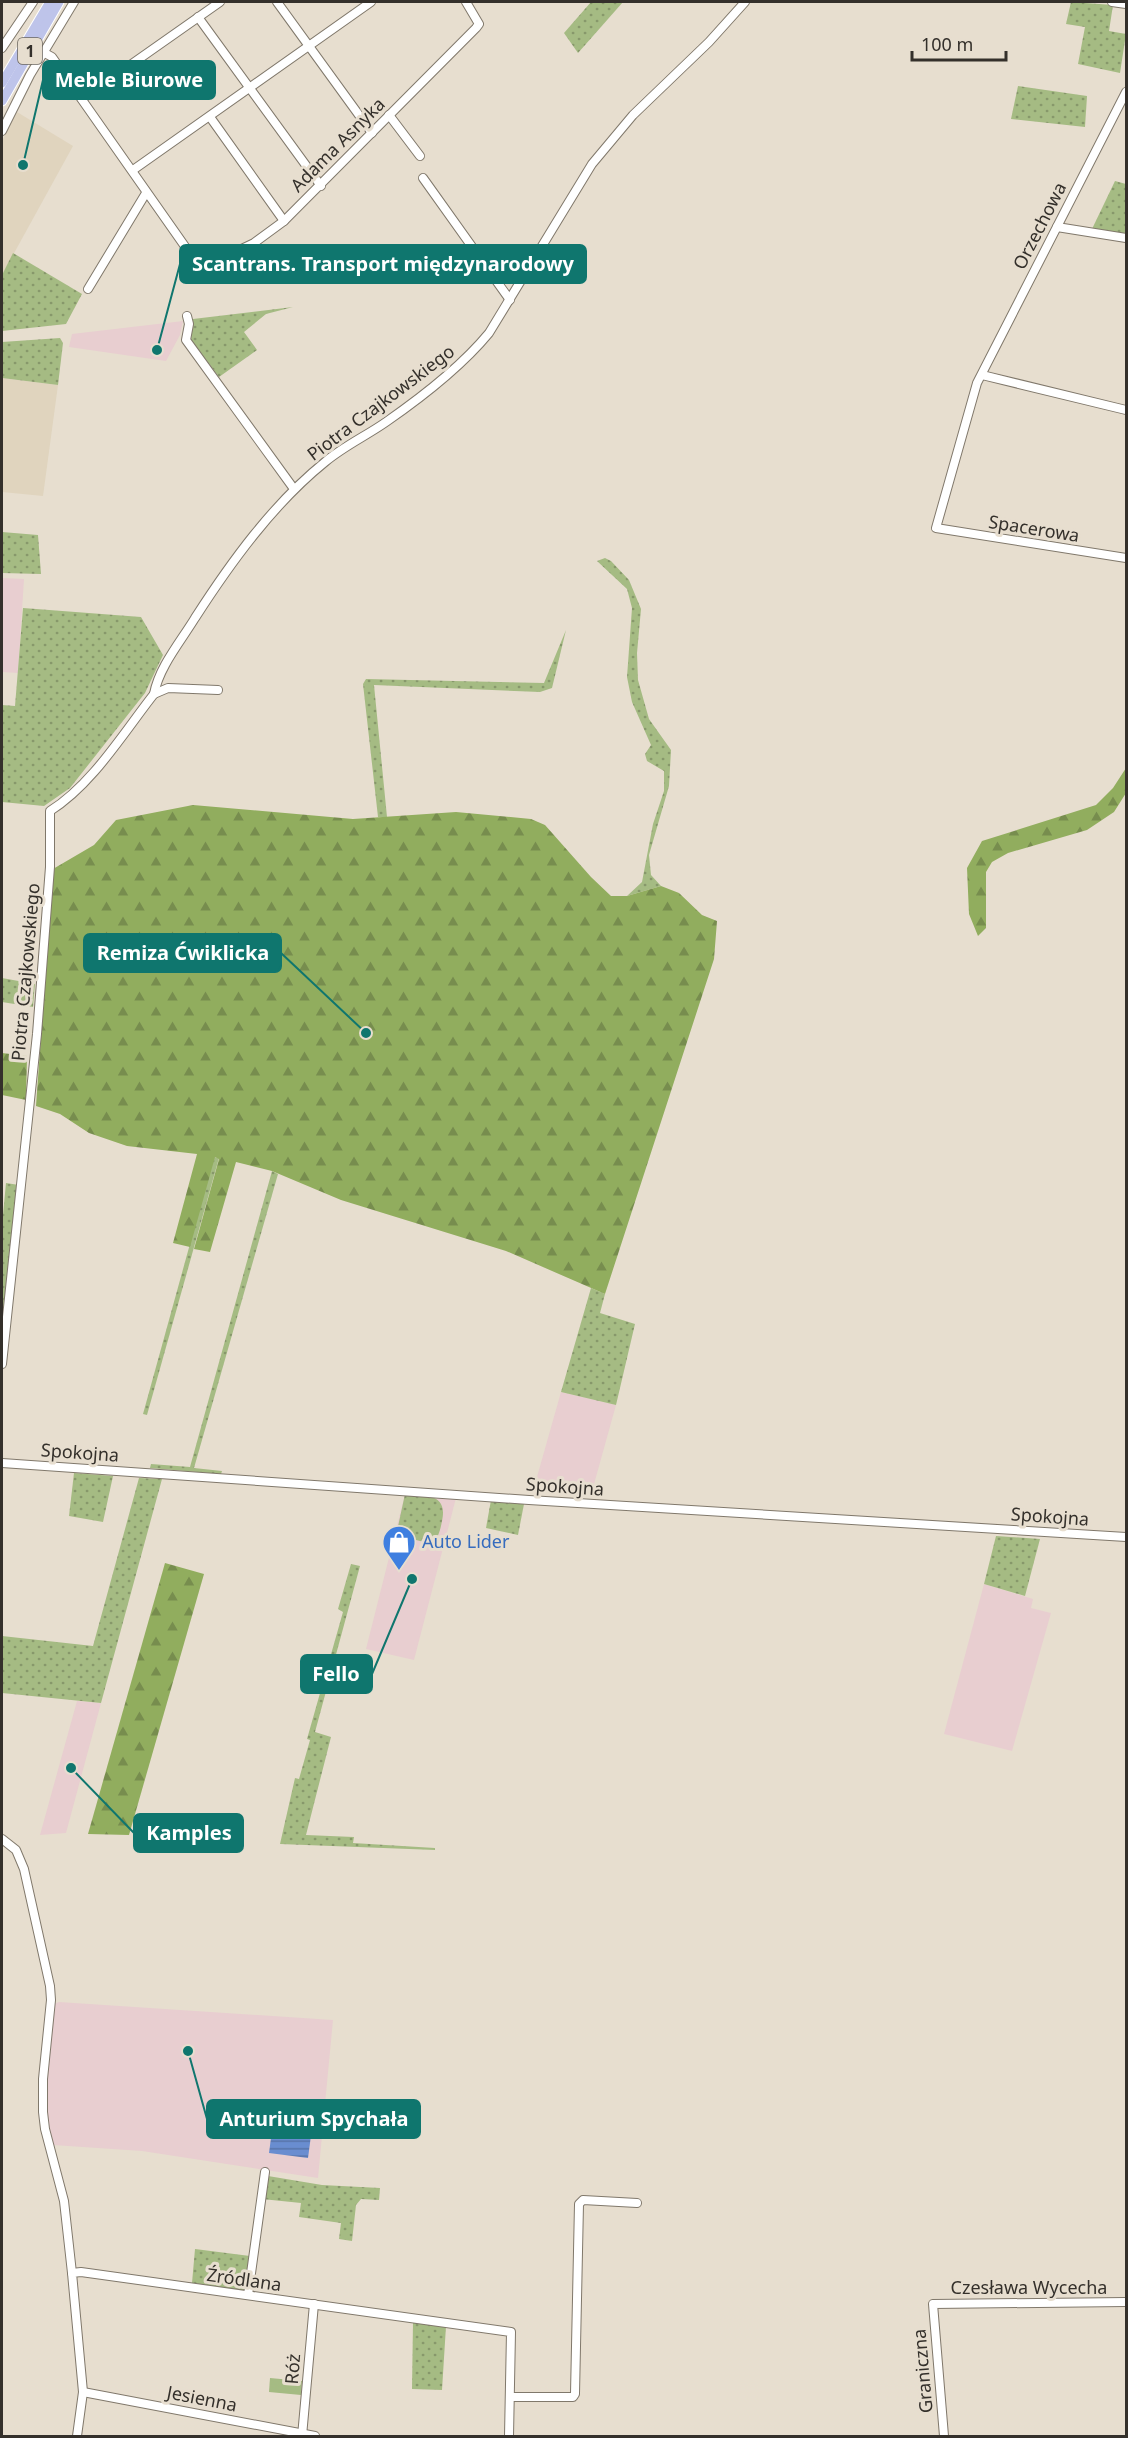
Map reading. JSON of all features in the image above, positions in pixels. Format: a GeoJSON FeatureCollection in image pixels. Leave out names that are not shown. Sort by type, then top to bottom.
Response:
{"type":"FeatureCollection","features":[{"type":"Feature","properties":{"kind":"main road","name":"1"},"geometry":{"type":"LineString","coordinates":[[2,83],[50,2]]}},
{"type":"Feature","properties":{"kind":"main road","name":"1"},"geometry":{"type":"LineString","coordinates":[[2,101],[59,2]]}},
{"type":"Feature","properties":{"kind":"street"},"geometry":{"type":"LineString","coordinates":[[2,48],[33,2]]}},
{"type":"Feature","properties":{"kind":"street"},"geometry":{"type":"LineString","coordinates":[[2,131],[43,52],[74,2]]}},
{"type":"Feature","properties":{"kind":"street"},"geometry":{"type":"LineString","coordinates":[[82,99],[220,2]]}},
{"type":"Feature","properties":{"kind":"street"},"geometry":{"type":"LineString","coordinates":[[277,2],[372,133]]}},
{"type":"Feature","properties":{"kind":"street"},"geometry":{"type":"LineString","coordinates":[[133,170],[370,2]]}},
{"type":"Feature","properties":{"kind":"street","name":"Adama Asnyka"},"geometry":{"type":"LineString","coordinates":[[146,193],[198,265],[204,267],[254,243],[284,221],[321,186],[479,24],[466,2]]}},
{"type":"Feature","properties":{"kind":"street","name":"Piotra Czajkowskiego"},"geometry":{"type":"LineString","coordinates":[[2,1364],[37,1034],[50,867],[50,811],[62,804],[96,769],[154,694],[171,656],[210,595],[258,531],[294,489],[325,461],[386,422],[473,352],[489,333],[510,300],[592,164],[633,115],[709,42],[745,2]]}},
{"type":"Feature","properties":{"kind":"street"},"geometry":{"type":"LineString","coordinates":[[1112,2],[1126,4]]}},
{"type":"Feature","properties":{"kind":"street"},"geometry":{"type":"LineString","coordinates":[[198,17],[321,186]]}},
{"type":"Feature","properties":{"kind":"street"},"geometry":{"type":"LineString","coordinates":[[43,52],[52,57],[133,170],[146,193],[88,289]]}},
{"type":"Feature","properties":{"kind":"street","name":"Orzechowa"},"geometry":{"type":"LineString","coordinates":[[936,528],[977,383],[1126,92]]}},
{"type":"Feature","properties":{"kind":"street"},"geometry":{"type":"LineString","coordinates":[[389,115],[420,156]]}},
{"type":"Feature","properties":{"kind":"street"},"geometry":{"type":"LineString","coordinates":[[210,117],[284,221]]}},
{"type":"Feature","properties":{"kind":"street"},"geometry":{"type":"LineString","coordinates":[[423,178],[510,300]]}},
{"type":"Feature","properties":{"kind":"street"},"geometry":{"type":"LineString","coordinates":[[1057,226],[1126,238]]}},
{"type":"Feature","properties":{"kind":"street"},"geometry":{"type":"LineString","coordinates":[[187,316],[189,324],[186,340],[294,489]]}},
{"type":"Feature","properties":{"kind":"street"},"geometry":{"type":"LineString","coordinates":[[982,375],[1126,410]]}},
{"type":"Feature","properties":{"kind":"street","name":"Spacerowa"},"geometry":{"type":"LineString","coordinates":[[936,528],[1126,558]]}},
{"type":"Feature","properties":{"kind":"street"},"geometry":{"type":"LineString","coordinates":[[154,694],[168,688],[218,690]]}},
{"type":"Feature","properties":{"kind":"street","name":"Spokojna"},"geometry":{"type":"LineString","coordinates":[[2,1463],[529,1500],[1126,1537]]}},
{"type":"Feature","properties":{"kind":"street"},"geometry":{"type":"LineString","coordinates":[[2,1839],[16,1850],[24,1869],[50,1986],[51,1998],[43,2079],[43,2112],[45,2129],[64,2201],[72,2273],[83,2392],[77,2436]]}},
{"type":"Feature","properties":{"kind":"street"},"geometry":{"type":"LineString","coordinates":[[248,2295],[265,2172]]}},
{"type":"Feature","properties":{"kind":"street"},"geometry":{"type":"LineString","coordinates":[[510,2397],[573,2397],[575,2394],[579,2204],[583,2200],[638,2203]]}},
{"type":"Feature","properties":{"kind":"street","name":"Źródlana"},"geometry":{"type":"LineString","coordinates":[[72,2273],[81,2272],[511,2332],[509,2436]]}},
{"type":"Feature","properties":{"kind":"street","name":"Czesława Wycecha"},"geometry":{"type":"LineString","coordinates":[[933,2304],[1126,2302]]}},
{"type":"Feature","properties":{"kind":"street","name":"Róż"},"geometry":{"type":"LineString","coordinates":[[302,2435],[314,2304]]}},
{"type":"Feature","properties":{"kind":"street","name":"Graniczna"},"geometry":{"type":"LineString","coordinates":[[933,2304],[944,2436]]}},
{"type":"Feature","properties":{"kind":"street","name":"Jesienna"},"geometry":{"type":"LineString","coordinates":[[83,2392],[315,2436]]}},
{"type":"Feature","properties":{"kind":"shaded area"},"geometry":{"type":"Polygon","coordinates":[[[17,112],[73,146],[2,275],[2,141],[17,112]]]}},
{"type":"Feature","properties":{"kind":"shaded area"},"geometry":{"type":"Polygon","coordinates":[[[183,321],[180,335],[166,361],[69,347],[72,334],[183,321]]]}},
{"type":"Feature","properties":{"kind":"shaded area"},"geometry":{"type":"Polygon","coordinates":[[[2,378],[58,385],[43,496],[2,492],[2,378]]]}},
{"type":"Feature","properties":{"kind":"shaded area"},"geometry":{"type":"Polygon","coordinates":[[[2,578],[24,579],[18,673],[2,672],[2,578]]]}},
{"type":"Feature","properties":{"kind":"shaded area"},"geometry":{"type":"Polygon","coordinates":[[[561,1392],[616,1405],[591,1495],[533,1491],[561,1392]]]}},
{"type":"Feature","properties":{"kind":"shaded area"},"geometry":{"type":"Polygon","coordinates":[[[405,1494],[456,1498],[414,1660],[366,1649],[405,1494]]]}},
{"type":"Feature","properties":{"kind":"shaded area"},"geometry":{"type":"Polygon","coordinates":[[[984,1584],[1033,1599],[1031,1608],[1051,1613],[1012,1751],[944,1734],[984,1584]]]}},
{"type":"Feature","properties":{"kind":"shaded area"},"geometry":{"type":"Polygon","coordinates":[[[77,1701],[101,1703],[66,1833],[40,1835],[77,1701]]]}},
{"type":"Feature","properties":{"kind":"shaded area"},"geometry":{"type":"Polygon","coordinates":[[[59,2002],[333,2020],[318,2178],[142,2151],[53,2145],[47,2121],[47,2071],[54,2004],[59,2002]]]}},
{"type":"Feature","properties":{"kind":"green space"},"geometry":{"type":"Polygon","coordinates":[[[591,2],[623,2],[578,53],[564,33],[591,2]]]}},
{"type":"Feature","properties":{"kind":"green space"},"geometry":{"type":"Polygon","coordinates":[[[1071,2],[1113,5],[1109,31],[1126,34],[1120,73],[1078,64],[1085,27],[1066,24],[1071,2]]]}},
{"type":"Feature","properties":{"kind":"green space"},"geometry":{"type":"Polygon","coordinates":[[[1018,86],[1087,96],[1085,127],[1011,119],[1018,86]]]}},
{"type":"Feature","properties":{"kind":"green space"},"geometry":{"type":"Polygon","coordinates":[[[1115,181],[1126,184],[1126,235],[1092,229],[1115,181]]]}},
{"type":"Feature","properties":{"kind":"green space"},"geometry":{"type":"Polygon","coordinates":[[[13,253],[82,294],[66,324],[2,331],[2,275],[13,253]]]}},
{"type":"Feature","properties":{"kind":"green space"},"geometry":{"type":"Polygon","coordinates":[[[293,307],[266,314],[244,332],[257,350],[219,377],[191,340],[193,319],[293,307]]]}},
{"type":"Feature","properties":{"kind":"green space"},"geometry":{"type":"Polygon","coordinates":[[[60,338],[63,343],[58,385],[2,378],[2,342],[60,338]]]}},
{"type":"Feature","properties":{"kind":"green space"},"geometry":{"type":"Polygon","coordinates":[[[2,532],[38,535],[41,574],[2,573],[2,532]]]}},
{"type":"Feature","properties":{"kind":"green space"},"geometry":{"type":"Polygon","coordinates":[[[605,558],[611,561],[629,580],[641,609],[637,653],[638,680],[649,719],[671,750],[669,786],[649,855],[651,875],[661,886],[627,896],[642,882],[653,824],[664,791],[664,771],[647,761],[645,754],[651,745],[632,702],[627,677],[632,608],[627,589],[597,561],[605,558]]]}},
{"type":"Feature","properties":{"kind":"green space"},"geometry":{"type":"Polygon","coordinates":[[[23,608],[141,617],[163,655],[145,693],[70,788],[44,806],[2,802],[2,705],[15,706],[23,608]]]}},
{"type":"Feature","properties":{"kind":"green space"},"geometry":{"type":"Polygon","coordinates":[[[566,630],[552,688],[540,692],[374,685],[387,817],[378,817],[363,684],[366,679],[544,683],[566,630]]]}},
{"type":"Feature","properties":{"kind":"green space"},"geometry":{"type":"Polygon","coordinates":[[[1126,768],[1126,793],[1114,812],[1087,830],[1008,853],[992,862],[986,872],[986,928],[978,936],[969,914],[967,868],[982,841],[1096,805],[1113,788],[1126,768]]]}},
{"type":"Feature","properties":{"kind":"green space"},"geometry":{"type":"Polygon","coordinates":[[[193,805],[353,819],[456,812],[531,819],[545,825],[611,896],[627,896],[661,886],[679,893],[702,915],[717,921],[714,959],[605,1294],[506,1251],[341,1200],[272,1171],[236,1162],[210,1252],[194,1249],[219,1159],[215,1157],[190,1247],[173,1243],[197,1154],[127,1146],[89,1133],[60,1114],[36,1106],[53,869],[94,845],[116,820],[193,805]]]}},
{"type":"Feature","properties":{"kind":"green space"},"geometry":{"type":"Polygon","coordinates":[[[2,978],[35,984],[33,1007],[2,1002],[2,978]]]}},
{"type":"Feature","properties":{"kind":"green space"},"geometry":{"type":"Polygon","coordinates":[[[2,1053],[27,1056],[26,1100],[2,1095],[2,1053]]]}},
{"type":"Feature","properties":{"kind":"green space"},"geometry":{"type":"Polygon","coordinates":[[[214,1157],[219,1158],[147,1415],[143,1414],[214,1157]]]}},
{"type":"Feature","properties":{"kind":"green space"},"geometry":{"type":"Polygon","coordinates":[[[272,1171],[278,1174],[194,1468],[222,1471],[221,1474],[150,1468],[151,1464],[190,1467],[272,1171]]]}},
{"type":"Feature","properties":{"kind":"green space"},"geometry":{"type":"Polygon","coordinates":[[[6,1183],[19,1185],[4,1317],[2,1317],[2,1225],[6,1183]]]}},
{"type":"Feature","properties":{"kind":"green space"},"geometry":{"type":"Polygon","coordinates":[[[591,1288],[605,1294],[600,1313],[635,1324],[616,1405],[561,1392],[591,1288]]]}},
{"type":"Feature","properties":{"kind":"green space"},"geometry":{"type":"Polygon","coordinates":[[[74,1473],[113,1476],[103,1522],[69,1516],[74,1473]]]}},
{"type":"Feature","properties":{"kind":"green space"},"geometry":{"type":"Polygon","coordinates":[[[139,1478],[162,1479],[101,1703],[2,1693],[2,1636],[93,1646],[139,1478]]]}},
{"type":"Feature","properties":{"kind":"green space"},"geometry":{"type":"Polygon","coordinates":[[[405,1494],[428,1496],[442,1505],[440,1528],[431,1546],[416,1540],[413,1550],[394,1545],[405,1494]]]}},
{"type":"Feature","properties":{"kind":"green space"},"geometry":{"type":"Polygon","coordinates":[[[491,1500],[524,1504],[518,1535],[486,1528],[491,1500]]]}},
{"type":"Feature","properties":{"kind":"green space"},"geometry":{"type":"Polygon","coordinates":[[[996,1536],[1040,1539],[1025,1596],[984,1584],[996,1536]]]}},
{"type":"Feature","properties":{"kind":"green space"},"geometry":{"type":"Polygon","coordinates":[[[165,1563],[204,1574],[129,1835],[88,1834],[165,1563]]]}},
{"type":"Feature","properties":{"kind":"green space"},"geometry":{"type":"Polygon","coordinates":[[[351,1564],[360,1566],[315,1732],[331,1737],[306,1835],[354,1837],[353,1843],[435,1848],[435,1850],[280,1844],[295,1778],[299,1779],[310,1740],[307,1739],[343,1612],[338,1609],[351,1564]]]}},
{"type":"Feature","properties":{"kind":"green space"},"geometry":{"type":"Polygon","coordinates":[[[268,2176],[322,2185],[380,2188],[379,2200],[361,2199],[356,2205],[352,2241],[339,2239],[341,2223],[299,2217],[301,2203],[262,2199],[268,2176]]]}},
{"type":"Feature","properties":{"kind":"green space"},"geometry":{"type":"Polygon","coordinates":[[[195,2249],[250,2256],[245,2291],[192,2283],[195,2249]]]}},
{"type":"Feature","properties":{"kind":"green space"},"geometry":{"type":"Polygon","coordinates":[[[413,2322],[446,2326],[442,2390],[412,2389],[413,2322]]]}},
{"type":"Feature","properties":{"kind":"green space"},"geometry":{"type":"Polygon","coordinates":[[[270,2378],[302,2381],[301,2395],[269,2392],[270,2378]]]}},
{"type":"Feature","properties":{"kind":"water"},"geometry":{"type":"Polygon","coordinates":[[[273,2123],[312,2128],[308,2158],[269,2153],[273,2123]]]}},
{"type":"Feature","properties":{"kind":"place","name":"Meble Biurowe"},"geometry":{"type":"Point","coordinates":[23,165]}},
{"type":"Feature","properties":{"kind":"place","name":"Scantrans. Transport międzynarodowy"},"geometry":{"type":"Point","coordinates":[157,350]}},
{"type":"Feature","properties":{"kind":"place","name":"Remiza Ćwiklicka"},"geometry":{"type":"Point","coordinates":[366,1033]}},
{"type":"Feature","properties":{"kind":"place","name":"Auto Lider"},"geometry":{"type":"Point","coordinates":[399,1571]}},
{"type":"Feature","properties":{"kind":"place","name":"Fello"},"geometry":{"type":"Point","coordinates":[412,1579]}},
{"type":"Feature","properties":{"kind":"place","name":"Kamples"},"geometry":{"type":"Point","coordinates":[71,1768]}},
{"type":"Feature","properties":{"kind":"place","name":"Anturium Spychała"},"geometry":{"type":"Point","coordinates":[188,2051]}}]}
